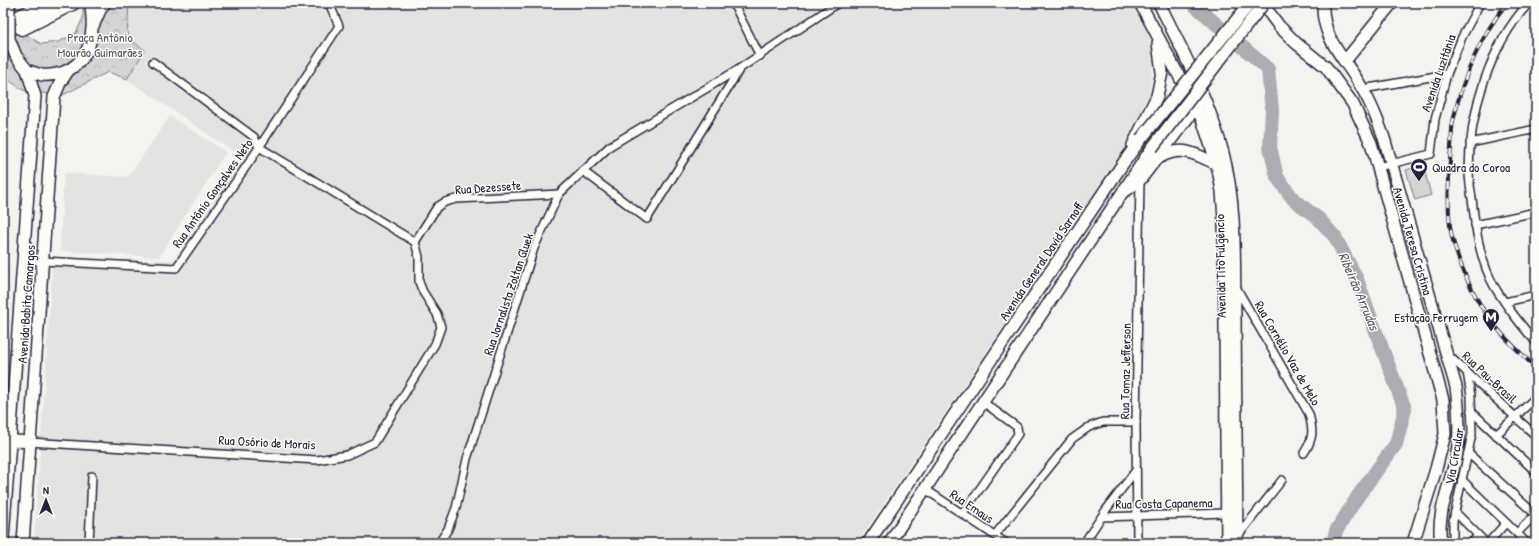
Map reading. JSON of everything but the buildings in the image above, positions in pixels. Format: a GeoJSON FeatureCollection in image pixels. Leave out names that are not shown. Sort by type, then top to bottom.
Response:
{"type":"FeatureCollection","features":[{"type":"Feature","properties":{"kind":"highway"},"geometry":{"type":"LineString","coordinates":[[48,3],[21,23],[72,3]]}},
{"type":"Feature","properties":{"kind":"main road"},"geometry":{"type":"LineString","coordinates":[[9,3],[6,42],[27,70],[42,75],[68,72],[78,64],[86,52],[90,40],[92,28],[91,3]]}},
{"type":"Feature","properties":{"kind":"main road"},"geometry":{"type":"LineString","coordinates":[[92,28],[101,8],[105,3]]}},
{"type":"Feature","properties":{"kind":"main road"},"geometry":{"type":"LineString","coordinates":[[1124,162],[1157,96],[1162,72],[1158,38],[1140,3]]}},
{"type":"Feature","properties":{"kind":"main road","name":"Avenida Tito Fulgêncio"},"geometry":{"type":"LineString","coordinates":[[1159,3],[1204,96],[1218,134],[1231,190],[1235,286],[1237,540]]}},
{"type":"Feature","properties":{"kind":"main road","name":"Avenida General David Sarnoff"},"geometry":{"type":"LineString","coordinates":[[868,543],[1124,162],[1250,3]]}},
{"type":"Feature","properties":{"kind":"main road"},"geometry":{"type":"LineString","coordinates":[[889,543],[1152,148],[1264,3]]}},
{"type":"Feature","properties":{"kind":"main road","name":"Avenida Teresa Cristina"},"geometry":{"type":"LineString","coordinates":[[1264,3],[1265,7],[1279,26],[1296,43],[1326,67],[1353,104],[1371,143],[1443,400],[1445,434],[1436,469],[1413,543]]}},
{"type":"Feature","properties":{"kind":"main road","name":"Avenida Teresa Cristina"},"geometry":{"type":"LineString","coordinates":[[1323,3],[1325,28],[1331,42],[1363,89],[1376,115],[1456,387],[1459,409],[1459,431],[1456,457],[1441,510],[1441,543]]}},
{"type":"Feature","properties":{"kind":"main road"},"geometry":{"type":"LineString","coordinates":[[1345,61],[1392,3]]}},
{"type":"Feature","properties":{"kind":"main road","name":"Avenida Tito Fulgêncio"},"geometry":{"type":"LineString","coordinates":[[1158,38],[1202,119],[1217,164],[1222,191],[1224,219],[1227,543]]}},
{"type":"Feature","properties":{"kind":"main road","name":"Avenida Babita Camargos"},"geometry":{"type":"LineString","coordinates":[[3,538],[6,441],[23,260],[35,96],[27,70]]}},
{"type":"Feature","properties":{"kind":"main road","name":"Avenida Babita Camargos"},"geometry":{"type":"LineString","coordinates":[[23,543],[54,96],[60,83],[68,72]]}},
{"type":"Feature","properties":{"kind":"main road"},"geometry":{"type":"LineString","coordinates":[[1121,193],[1140,180],[1204,96]]}},
{"type":"Feature","properties":{"kind":"main road"},"geometry":{"type":"LineString","coordinates":[[1158,158],[1176,150],[1192,152],[1217,164]]}},
{"type":"Feature","properties":{"kind":"main road","name":"Rua Osório de Morais"},"geometry":{"type":"LineString","coordinates":[[6,441],[29,442]]}},
{"type":"Feature","properties":{"kind":"street","name":"Rua Antônio Gonçalves Neto"},"geometry":{"type":"LineString","coordinates":[[23,260],[176,268],[250,162],[339,26],[329,3]]}},
{"type":"Feature","properties":{"kind":"street"},"geometry":{"type":"LineString","coordinates":[[733,3],[760,56]]}},
{"type":"Feature","properties":{"kind":"street","name":"Rua Jornalista Zoltan Gluek"},"geometry":{"type":"LineString","coordinates":[[439,543],[448,529],[456,508],[467,459],[534,248],[559,194],[610,146],[760,56],[838,3]]}},
{"type":"Feature","properties":{"kind":"street"},"geometry":{"type":"LineString","coordinates":[[1529,3],[1504,39],[1489,70],[1477,102],[1470,143],[1469,172],[1475,225],[1484,262],[1494,286],[1536,342]]}},
{"type":"Feature","properties":{"kind":"street","name":"Avenida Luzitânia"},"geometry":{"type":"LineString","coordinates":[[1391,163],[1431,154],[1435,119],[1447,74],[1477,4]]}},
{"type":"Feature","properties":{"kind":"street"},"geometry":{"type":"LineString","coordinates":[[153,62],[254,137],[259,147],[415,242]]}},
{"type":"Feature","properties":{"kind":"street"},"geometry":{"type":"LineString","coordinates":[[583,171],[647,219],[739,69]]}},
{"type":"Feature","properties":{"kind":"street"},"geometry":{"type":"LineString","coordinates":[[1363,89],[1447,74]]}},
{"type":"Feature","properties":{"kind":"street"},"geometry":{"type":"LineString","coordinates":[[1470,143],[1536,129]]}},
{"type":"Feature","properties":{"kind":"street"},"geometry":{"type":"LineString","coordinates":[[1378,167],[1391,163]]}},
{"type":"Feature","properties":{"kind":"street","name":"Rua Tomaz Jefferson"},"geometry":{"type":"LineString","coordinates":[[1137,543],[1136,422],[1140,180]]}},
{"type":"Feature","properties":{"kind":"street"},"geometry":{"type":"LineString","coordinates":[[1131,187],[1140,200]]}},
{"type":"Feature","properties":{"kind":"street","name":"Rua Dezessete"},"geometry":{"type":"LineString","coordinates":[[415,242],[437,207],[445,202],[456,199],[559,194]]}},
{"type":"Feature","properties":{"kind":"street"},"geometry":{"type":"LineString","coordinates":[[1475,225],[1536,212]]}},
{"type":"Feature","properties":{"kind":"street","name":"Rua Osório de Morais"},"geometry":{"type":"LineString","coordinates":[[29,442],[317,460],[347,455],[375,442],[435,344],[441,327],[437,314],[423,292],[419,282],[419,257],[415,242]]}},
{"type":"Feature","properties":{"kind":"street","name":"Rua Cornélio Vaz de Melo"},"geometry":{"type":"LineString","coordinates":[[1235,286],[1309,414],[1312,435],[1311,442],[1304,453]]}},
{"type":"Feature","properties":{"kind":"street"},"geometry":{"type":"LineString","coordinates":[[1506,302],[1536,295]]}},
{"type":"Feature","properties":{"kind":"street","name":"Rua Pau-Brasil"},"geometry":{"type":"LineString","coordinates":[[1445,352],[1536,436]]}},
{"type":"Feature","properties":{"kind":"street","name":"Via Circular"},"geometry":{"type":"LineString","coordinates":[[1453,543],[1453,521],[1472,434],[1471,396],[1467,372]]}},
{"type":"Feature","properties":{"kind":"street"},"geometry":{"type":"LineString","coordinates":[[1496,435],[1535,398]]}},
{"type":"Feature","properties":{"kind":"street"},"geometry":{"type":"LineString","coordinates":[[962,514],[1018,434],[1017,427],[983,402]]}},
{"type":"Feature","properties":{"kind":"street"},"geometry":{"type":"LineString","coordinates":[[1471,411],[1496,435],[1535,468]]}},
{"type":"Feature","properties":{"kind":"street"},"geometry":{"type":"LineString","coordinates":[[995,535],[1072,439],[1089,426],[1102,422],[1136,422]]}},
{"type":"Feature","properties":{"kind":"street"},"geometry":{"type":"LineString","coordinates":[[1468,453],[1534,513]]}},
{"type":"Feature","properties":{"kind":"street","name":"Rua Costa Capanema"},"geometry":{"type":"LineString","coordinates":[[1084,543],[1136,470]]}},
{"type":"Feature","properties":{"kind":"street"},"geometry":{"type":"LineString","coordinates":[[89,543],[92,476]]}},
{"type":"Feature","properties":{"kind":"street"},"geometry":{"type":"LineString","coordinates":[[1237,540],[1282,480]]}},
{"type":"Feature","properties":{"kind":"street"},"geometry":{"type":"LineString","coordinates":[[1462,480],[1527,543]]}},
{"type":"Feature","properties":{"kind":"street","name":"Rua Emaus"},"geometry":{"type":"LineString","coordinates":[[925,489],[1006,543]]}},
{"type":"Feature","properties":{"kind":"street"},"geometry":{"type":"LineString","coordinates":[[1517,533],[1534,513],[1536,504]]}},
{"type":"Feature","properties":{"kind":"street"},"geometry":{"type":"LineString","coordinates":[[1455,512],[1487,543],[1506,523]]}},
{"type":"Feature","properties":{"kind":"street","name":"Rua Costa Capanema"},"geometry":{"type":"LineString","coordinates":[[1102,517],[1227,513]]}},
{"type":"Feature","properties":{"kind":"street"},"geometry":{"type":"LineString","coordinates":[[1472,543],[1478,535]]}},
{"type":"Feature","properties":{"kind":"shaded area"},"geometry":{"type":"Polygon","coordinates":[[[129,3],[1132,3],[1155,47],[1147,115],[857,543],[34,543],[53,259],[174,260],[243,158],[127,79],[145,50],[127,38],[129,3]]]}},
{"type":"Feature","properties":{"kind":"shaded area"},"geometry":{"type":"Polygon","coordinates":[[[170,116],[226,152],[159,257],[60,251],[64,173],[128,177],[170,116]]]}},
{"type":"Feature","properties":{"kind":"green space","name":"Praça Antônio Mourão Guimarães"},"geometry":{"type":"Polygon","coordinates":[[[3,3],[16,3],[16,12],[25,34],[41,44],[58,42],[76,33],[83,18],[83,3],[129,3],[127,38],[145,50],[127,79],[108,72],[61,96],[23,90],[3,76],[3,3]]]}},
{"type":"Feature","properties":{"kind":"green space","name":"Quadra do Coroa"},"geometry":{"type":"Polygon","coordinates":[[[1423,165],[1431,195],[1415,200],[1406,170],[1423,165]]]}},
{"type":"Feature","properties":{"kind":"waterway","name":"Ribeirão Arrudas"},"geometry":{"type":"LineString","coordinates":[[1192,3],[1268,69],[1272,111],[1270,147],[1277,177],[1294,200],[1318,218],[1335,237],[1357,279],[1405,409],[1396,444],[1358,496],[1336,531],[1333,543]]}},
{"type":"Feature","properties":{"kind":"railway"},"geometry":{"type":"LineString","coordinates":[[1507,3],[1481,43],[1462,87],[1452,129],[1449,216],[1454,244],[1460,262],[1482,307],[1495,326],[1536,368]]}},
{"type":"Feature","properties":{"kind":"place","name":"Quadra do Coroa"},"geometry":{"type":"Point","coordinates":[1419,182]}},
{"type":"Feature","properties":{"kind":"place","name":"Estação Ferrugem"},"geometry":{"type":"Point","coordinates":[1491,332]}}]}
